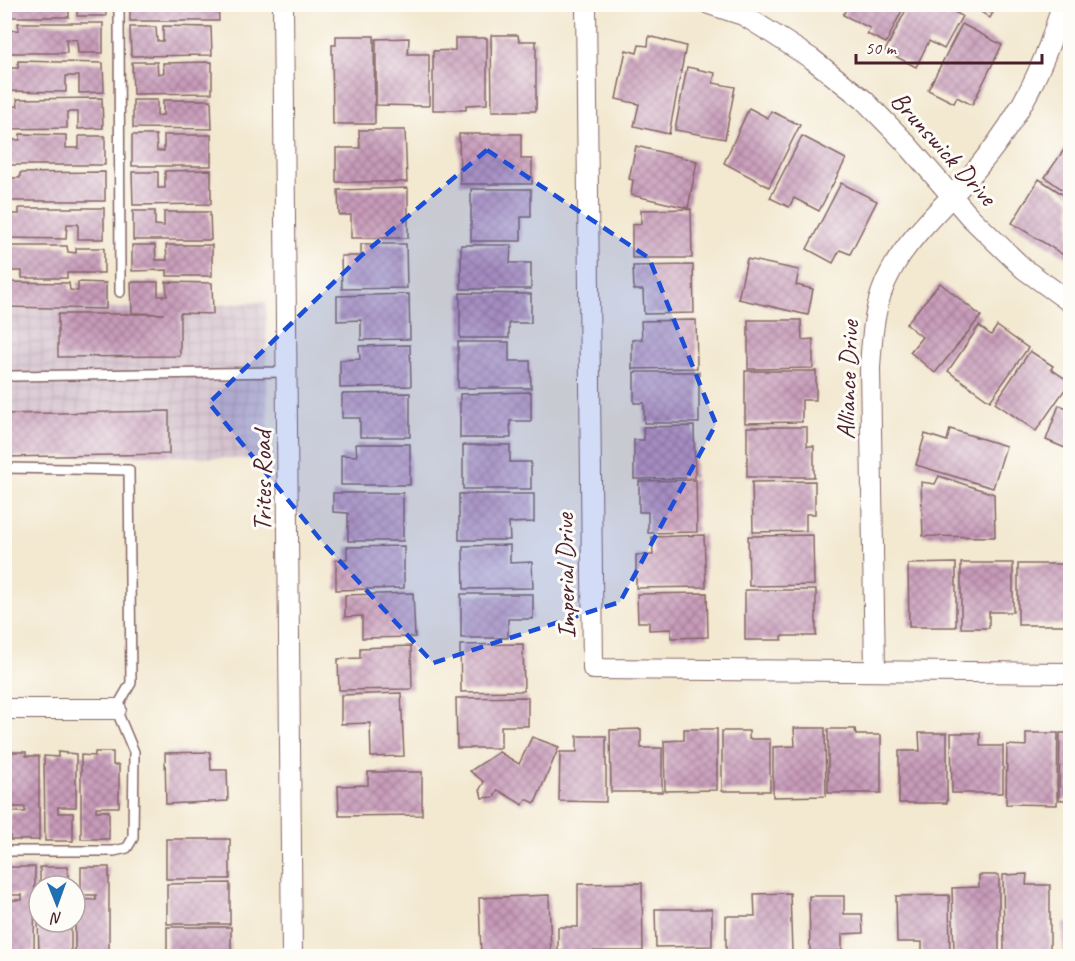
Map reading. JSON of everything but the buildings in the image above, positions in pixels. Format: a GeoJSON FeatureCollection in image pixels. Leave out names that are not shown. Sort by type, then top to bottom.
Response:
{"type":"FeatureCollection","features":[{"type":"Feature","properties":{"kind":"street","name":"Trites Road"},"geometry":{"type":"LineString","coordinates":[[283,4],[292,957]]}},
{"type":"Feature","properties":{"kind":"street","name":"Imperial Drive"},"geometry":{"type":"LineString","coordinates":[[586,4],[593,669],[1071,673]]}},
{"type":"Feature","properties":{"kind":"street","name":"Brunswick Drive"},"geometry":{"type":"LineString","coordinates":[[709,4],[745,10],[864,100],[904,141],[970,218],[1024,269],[1071,302]]}},
{"type":"Feature","properties":{"kind":"street","name":"Alliance Drive"},"geometry":{"type":"LineString","coordinates":[[875,671],[870,368],[873,327],[880,297],[891,270],[925,226],[979,166],[1011,123],[1037,76],[1062,4]]}},
{"type":"Feature","properties":{"kind":"street"},"geometry":{"type":"LineString","coordinates":[[4,709],[116,709]]}},
{"type":"Feature","properties":{"kind":"lane"},"geometry":{"type":"LineString","coordinates":[[119,4],[120,292]]}},
{"type":"Feature","properties":{"kind":"lane"},"geometry":{"type":"LineString","coordinates":[[13,376],[288,372]]}},
{"type":"Feature","properties":{"kind":"lane"},"geometry":{"type":"LineString","coordinates":[[4,468],[129,470],[131,683],[116,709],[134,752],[134,838],[127,848],[114,852],[4,852]]}},
{"type":"Feature","properties":{"kind":"highlighted area"},"geometry":{"type":"Polygon","coordinates":[[[487,150],[649,258],[716,424],[620,602],[433,663],[324,544],[209,403],[362,255],[487,150]]]}},
{"type":"Feature","properties":{"kind":"shaded area"},"geometry":{"type":"Polygon","coordinates":[[[266,301],[268,460],[150,455],[5,457],[4,308],[184,308],[266,301]]]}}]}
